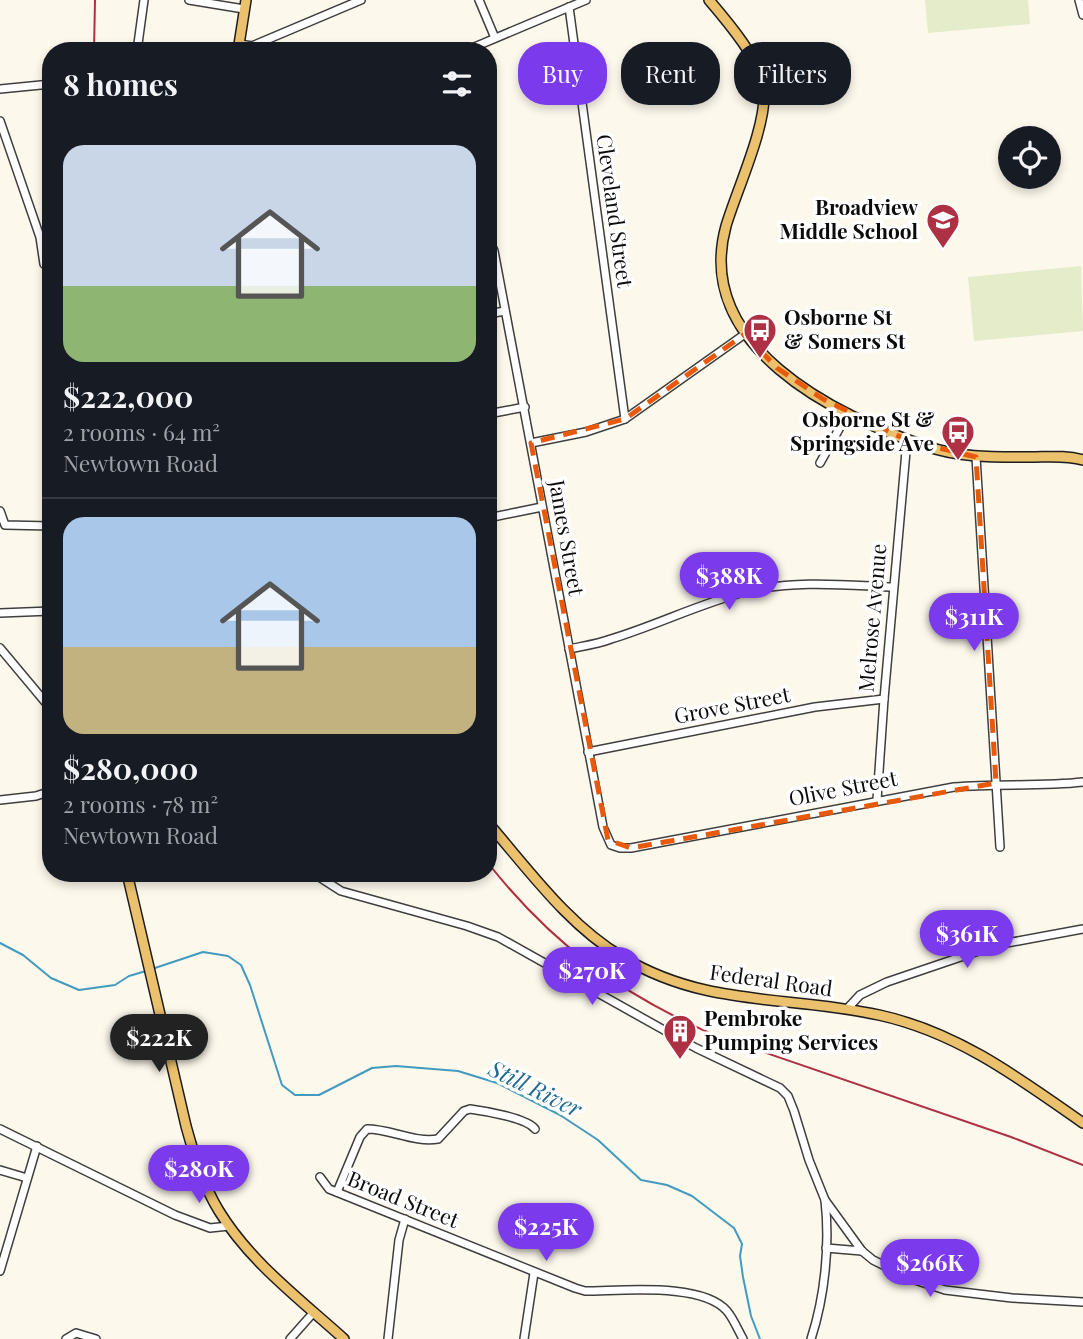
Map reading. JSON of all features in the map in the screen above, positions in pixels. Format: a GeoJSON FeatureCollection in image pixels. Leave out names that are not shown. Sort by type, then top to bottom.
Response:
{"type":"FeatureCollection","features":[{"type":"Feature","properties":{"kind":"main road"},"geometry":{"type":"LineString","coordinates":[[709,0],[750,55],[764,87],[761,121],[722,244],[722,280],[728,301],[745,334],[759,352],[799,384],[848,413],[907,440],[950,453],[976,457],[1079,459]]}},
{"type":"Feature","properties":{"kind":"main road"},"geometry":{"type":"LineString","coordinates":[[240,42],[245,5]]}},
{"type":"Feature","properties":{"kind":"main road","name":"Federal Road"},"geometry":{"type":"LineString","coordinates":[[497,833],[587,931],[621,957],[651,973],[681,985],[713,993],[848,1009],[911,1023],[946,1037],[1006,1069],[1083,1123]]}},
{"type":"Feature","properties":{"kind":"main road"},"geometry":{"type":"LineString","coordinates":[[129,882],[194,1157],[206,1186],[229,1226],[249,1251],[344,1339]]}},
{"type":"Feature","properties":{"kind":"street"},"geometry":{"type":"LineString","coordinates":[[138,42],[144,0]]}},
{"type":"Feature","properties":{"kind":"street"},"geometry":{"type":"LineString","coordinates":[[188,0],[245,5]]}},
{"type":"Feature","properties":{"kind":"street"},"geometry":{"type":"LineString","coordinates":[[261,42],[361,0]]}},
{"type":"Feature","properties":{"kind":"street"},"geometry":{"type":"LineString","coordinates":[[479,0],[495,38]]}},
{"type":"Feature","properties":{"kind":"street"},"geometry":{"type":"LineString","coordinates":[[486,42],[586,0]]}},
{"type":"Feature","properties":{"kind":"street"},"geometry":{"type":"LineString","coordinates":[[1079,0],[1083,11]]}},
{"type":"Feature","properties":{"kind":"street","name":"Cleveland Street"},"geometry":{"type":"LineString","coordinates":[[569,7],[625,419]]}},
{"type":"Feature","properties":{"kind":"street"},"geometry":{"type":"LineString","coordinates":[[0,89],[42,85]]}},
{"type":"Feature","properties":{"kind":"street"},"geometry":{"type":"LineString","coordinates":[[0,121],[40,237],[42,250]]}},
{"type":"Feature","properties":{"kind":"street","name":"James Street"},"geometry":{"type":"LineString","coordinates":[[497,267],[588,752],[603,827],[611,845]]}},
{"type":"Feature","properties":{"kind":"street"},"geometry":{"type":"LineString","coordinates":[[497,312],[505,311]]}},
{"type":"Feature","properties":{"kind":"street"},"geometry":{"type":"LineString","coordinates":[[531,443],[586,432],[625,419],[745,334]]}},
{"type":"Feature","properties":{"kind":"street"},"geometry":{"type":"LineString","coordinates":[[497,412],[525,407]]}},
{"type":"Feature","properties":{"kind":"street"},"geometry":{"type":"LineString","coordinates":[[820,463],[848,413]]}},
{"type":"Feature","properties":{"kind":"street","name":"Melrose Avenue"},"geometry":{"type":"LineString","coordinates":[[877,800],[907,440]]}},
{"type":"Feature","properties":{"kind":"street"},"geometry":{"type":"LineString","coordinates":[[976,457],[1000,847]]}},
{"type":"Feature","properties":{"kind":"street"},"geometry":{"type":"LineString","coordinates":[[497,516],[542,507]]}},
{"type":"Feature","properties":{"kind":"street"},"geometry":{"type":"LineString","coordinates":[[0,511],[5,525],[42,526]]}},
{"type":"Feature","properties":{"kind":"street"},"geometry":{"type":"LineString","coordinates":[[569,649],[610,640],[749,591],[783,585],[820,583],[893,587]]}},
{"type":"Feature","properties":{"kind":"street"},"geometry":{"type":"LineString","coordinates":[[0,613],[42,611]]}},
{"type":"Feature","properties":{"kind":"street"},"geometry":{"type":"LineString","coordinates":[[1,650],[42,698]]}},
{"type":"Feature","properties":{"kind":"street","name":"Grove Street"},"geometry":{"type":"LineString","coordinates":[[588,752],[815,707],[884,698]]}},
{"type":"Feature","properties":{"kind":"street","name":"Olive Street"},"geometry":{"type":"LineString","coordinates":[[611,845],[631,848],[954,787],[996,783],[1045,786],[1083,782]]}},
{"type":"Feature","properties":{"kind":"street"},"geometry":{"type":"LineString","coordinates":[[0,800],[42,794]]}},
{"type":"Feature","properties":{"kind":"street"},"geometry":{"type":"LineString","coordinates":[[327,882],[341,891],[498,937],[696,1048],[780,1088],[788,1096],[825,1200],[862,1251],[873,1260],[901,1274],[946,1290],[1012,1298],[1083,1302]]}},
{"type":"Feature","properties":{"kind":"street"},"geometry":{"type":"LineString","coordinates":[[848,1009],[860,995],[887,982],[996,945],[1083,929]]}},
{"type":"Feature","properties":{"kind":"street"},"geometry":{"type":"LineString","coordinates":[[337,1192],[360,1137],[367,1129],[383,1129],[422,1140],[438,1139],[464,1111],[470,1109],[521,1119],[531,1123],[535,1129]]}},
{"type":"Feature","properties":{"kind":"street"},"geometry":{"type":"LineString","coordinates":[[0,1129],[175,1215],[210,1228],[229,1226]]}},
{"type":"Feature","properties":{"kind":"street"},"geometry":{"type":"LineString","coordinates":[[0,1271],[37,1146]]}},
{"type":"Feature","properties":{"kind":"street"},"geometry":{"type":"LineString","coordinates":[[0,1170],[27,1178]]}},
{"type":"Feature","properties":{"kind":"street","name":"Broad Street"},"geometry":{"type":"LineString","coordinates":[[320,1177],[325,1185],[337,1192],[534,1273],[585,1291],[686,1291],[703,1295],[727,1311],[743,1339]]}},
{"type":"Feature","properties":{"kind":"street"},"geometry":{"type":"LineString","coordinates":[[811,1339],[826,1248],[825,1200]]}},
{"type":"Feature","properties":{"kind":"street"},"geometry":{"type":"LineString","coordinates":[[388,1339],[399,1240],[405,1219]]}},
{"type":"Feature","properties":{"kind":"street"},"geometry":{"type":"LineString","coordinates":[[826,1248],[862,1251]]}},
{"type":"Feature","properties":{"kind":"street"},"geometry":{"type":"LineString","coordinates":[[524,1339],[534,1273]]}},
{"type":"Feature","properties":{"kind":"street"},"geometry":{"type":"LineString","coordinates":[[290,1339],[314,1312]]}},
{"type":"Feature","properties":{"kind":"street"},"geometry":{"type":"LineString","coordinates":[[66,1339],[76,1333],[96,1339]]}},
{"type":"Feature","properties":{"kind":"highlighted area"},"geometry":{"type":"Polygon","coordinates":[[[745,334],[777,368],[823,399],[907,440],[976,457],[996,783],[631,848],[608,840],[531,443],[625,419],[745,334]]]}},
{"type":"Feature","properties":{"kind":"green space"},"geometry":{"type":"Polygon","coordinates":[[[925,0],[1028,0],[1030,24],[928,33],[925,0]]]}},
{"type":"Feature","properties":{"kind":"green space"},"geometry":{"type":"Polygon","coordinates":[[[1081,266],[1083,331],[974,341],[968,277],[1081,266]]]}},
{"type":"Feature","properties":{"kind":"waterway","name":"Still River"},"geometry":{"type":"LineString","coordinates":[[0,943],[23,955],[51,978],[79,990],[115,985],[129,976],[146,971]]}},
{"type":"Feature","properties":{"kind":"waterway","name":"Still River"},"geometry":{"type":"LineString","coordinates":[[152,969],[203,952],[228,956],[241,965],[282,1085],[295,1095],[319,1095],[372,1068],[396,1066],[458,1071],[497,1083],[560,1115],[598,1140],[641,1180],[667,1185],[692,1196],[734,1228],[742,1244],[740,1256],[743,1277],[751,1316],[760,1339]]}},
{"type":"Feature","properties":{"kind":"railway"},"geometry":{"type":"LineString","coordinates":[[94,42],[95,0]]}},
{"type":"Feature","properties":{"kind":"railway"},"geometry":{"type":"LineString","coordinates":[[497,874],[537,918],[589,964],[680,1019],[714,1035],[1011,1137],[1083,1165]]}},
{"type":"Feature","properties":{"kind":"place","name":"Broadview Middle School"},"geometry":{"type":"Point","coordinates":[943,250]}},
{"type":"Feature","properties":{"kind":"place","name":"Osborne St & Somers St"},"geometry":{"type":"Point","coordinates":[760,360]}},
{"type":"Feature","properties":{"kind":"place","name":"Osborne St & Springside Ave"},"geometry":{"type":"Point","coordinates":[958,462]}},
{"type":"Feature","properties":{"kind":"place","name":"Pembroke Pumping Services"},"geometry":{"type":"Point","coordinates":[680,1061]}}]}
